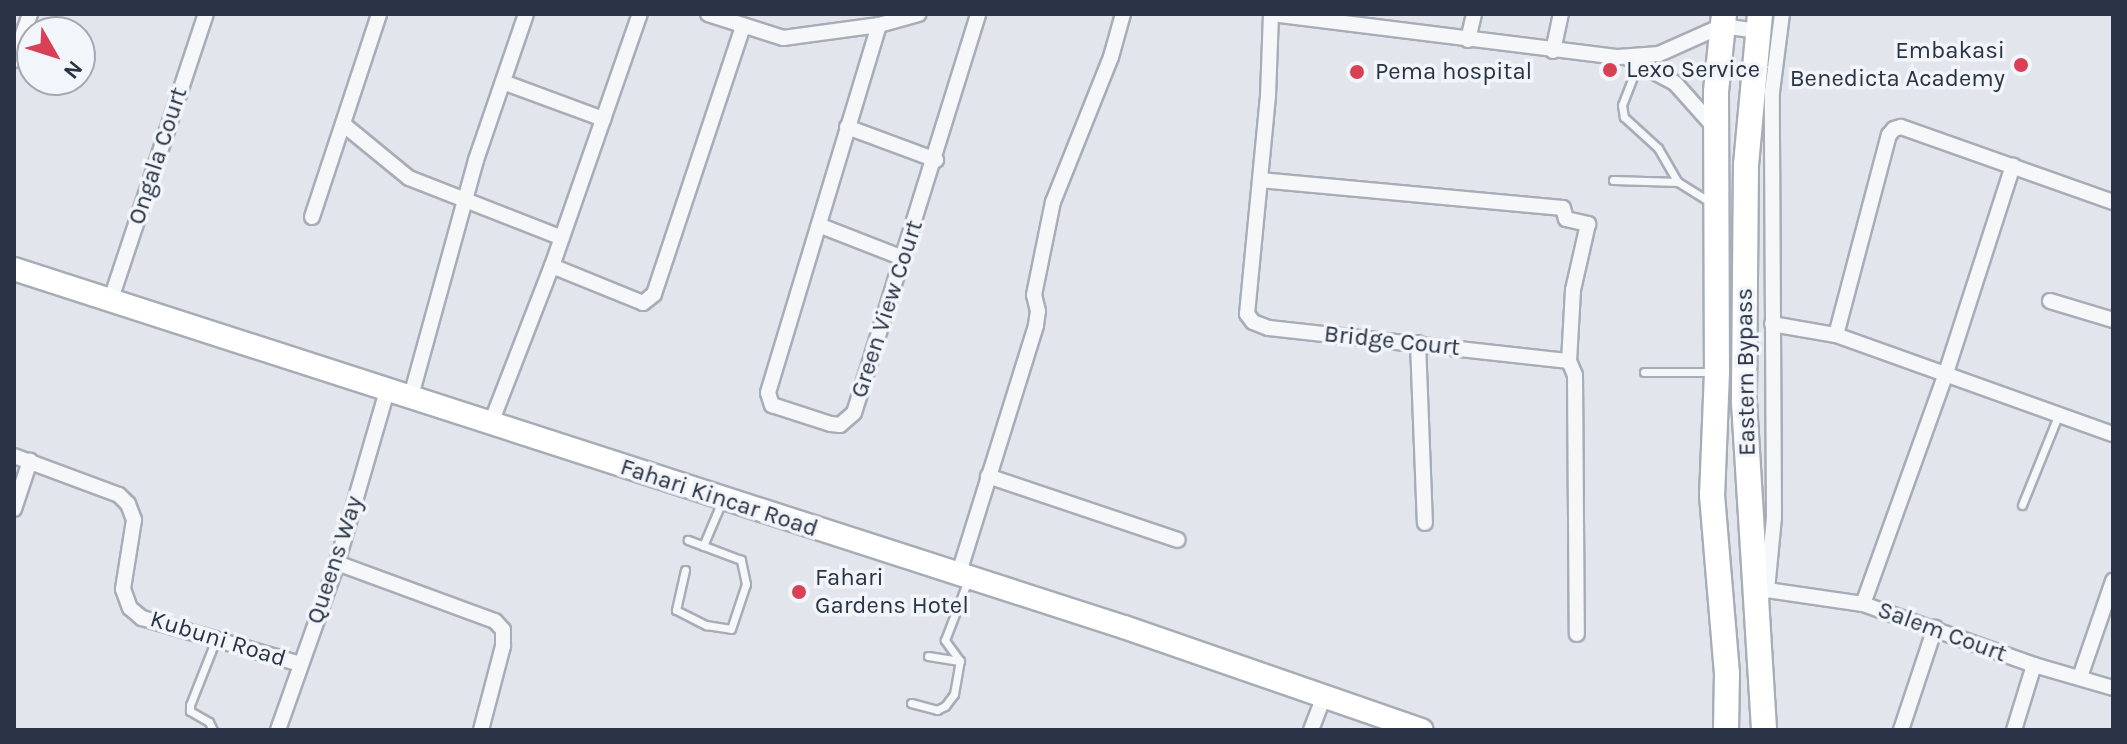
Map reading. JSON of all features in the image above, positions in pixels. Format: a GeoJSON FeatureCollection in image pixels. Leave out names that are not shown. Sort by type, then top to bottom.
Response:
{"type":"FeatureCollection","features":[{"type":"Feature","properties":{"kind":"main road","name":"Eastern Bypass"},"geometry":{"type":"LineString","coordinates":[[1723,20],[1716,129],[1717,372],[1712,495],[1727,673],[1726,730]]}},
{"type":"Feature","properties":{"kind":"main road","name":"Eastern Bypass"},"geometry":{"type":"LineString","coordinates":[[1759,22],[1745,178],[1744,402],[1760,596],[1764,730]]}},
{"type":"Feature","properties":{"kind":"street"},"geometry":{"type":"LineString","coordinates":[[14,60],[30,14]]}},
{"type":"Feature","properties":{"kind":"street","name":"Ongala Court"},"geometry":{"type":"LineString","coordinates":[[111,299],[206,14]]}},
{"type":"Feature","properties":{"kind":"street"},"geometry":{"type":"LineString","coordinates":[[312,217],[379,14]]}},
{"type":"Feature","properties":{"kind":"street"},"geometry":{"type":"LineString","coordinates":[[411,396],[466,200],[526,14]]}},
{"type":"Feature","properties":{"kind":"street"},"geometry":{"type":"LineString","coordinates":[[491,423],[552,266],[640,14]]}},
{"type":"Feature","properties":{"kind":"street"},"geometry":{"type":"LineString","coordinates":[[708,14],[783,38],[879,25],[919,14]]}},
{"type":"Feature","properties":{"kind":"street","name":"Green View Court"},"geometry":{"type":"LineString","coordinates":[[879,25],[847,127],[821,226],[768,393],[772,405],[831,424],[848,420],[854,413],[936,160],[978,14]]}},
{"type":"Feature","properties":{"kind":"street"},"geometry":{"type":"LineString","coordinates":[[963,577],[988,476],[1036,325],[1038,311],[1034,295],[1053,202],[1111,57],[1123,14]]}},
{"type":"Feature","properties":{"kind":"street"},"geometry":{"type":"LineString","coordinates":[[1272,14],[1372,21],[1468,40],[1632,60],[1659,54],[1723,20],[1759,22]]}},
{"type":"Feature","properties":{"kind":"street","name":"Bridge Court"},"geometry":{"type":"LineString","coordinates":[[1272,14],[1268,96],[1247,314],[1253,322],[1269,328],[1569,361]]}},
{"type":"Feature","properties":{"kind":"street"},"geometry":{"type":"LineString","coordinates":[[1468,40],[1474,14]]}},
{"type":"Feature","properties":{"kind":"street"},"geometry":{"type":"LineString","coordinates":[[1553,51],[1561,14]]}},
{"type":"Feature","properties":{"kind":"street"},"geometry":{"type":"LineString","coordinates":[[1760,596],[1774,517],[1772,92],[1782,14]]}},
{"type":"Feature","properties":{"kind":"street"},"geometry":{"type":"LineString","coordinates":[[552,266],[643,303],[654,294],[743,27]]}},
{"type":"Feature","properties":{"kind":"street"},"geometry":{"type":"LineString","coordinates":[[1632,60],[1675,83],[1716,129]]}},
{"type":"Feature","properties":{"kind":"street"},"geometry":{"type":"LineString","coordinates":[[503,82],[603,119]]}},
{"type":"Feature","properties":{"kind":"street"},"geometry":{"type":"LineString","coordinates":[[343,124],[409,178],[562,238]]}},
{"type":"Feature","properties":{"kind":"street"},"geometry":{"type":"LineString","coordinates":[[847,127],[936,160]]}},
{"type":"Feature","properties":{"kind":"street"},"geometry":{"type":"LineString","coordinates":[[1836,335],[1889,135],[1894,129],[1901,127],[2113,202]]}},
{"type":"Feature","properties":{"kind":"street"},"geometry":{"type":"LineString","coordinates":[[1863,604],[1946,373],[2013,166]]}},
{"type":"Feature","properties":{"kind":"street"},"geometry":{"type":"LineString","coordinates":[[1260,180],[1563,208],[1566,219],[1588,224],[1573,290],[1569,361],[1575,375],[1577,634]]}},
{"type":"Feature","properties":{"kind":"street"},"geometry":{"type":"LineString","coordinates":[[821,226],[903,258]]}},
{"type":"Feature","properties":{"kind":"street","name":"Fahari Kincar Road"},"geometry":{"type":"LineString","coordinates":[[14,269],[388,388],[1422,730]]}},
{"type":"Feature","properties":{"kind":"street"},"geometry":{"type":"LineString","coordinates":[[2050,301],[2113,320]]}},
{"type":"Feature","properties":{"kind":"street"},"geometry":{"type":"LineString","coordinates":[[1772,324],[1836,335],[2113,434]]}},
{"type":"Feature","properties":{"kind":"street"},"geometry":{"type":"LineString","coordinates":[[1418,343],[1425,523]]}},
{"type":"Feature","properties":{"kind":"street","name":"Queens Way"},"geometry":{"type":"LineString","coordinates":[[278,730],[337,563],[388,388]]}},
{"type":"Feature","properties":{"kind":"street"},"geometry":{"type":"LineString","coordinates":[[1744,402],[1772,396]]}},
{"type":"Feature","properties":{"kind":"street","name":"Kubuni Road"},"geometry":{"type":"LineString","coordinates":[[14,456],[119,495],[128,504],[134,520],[123,589],[130,608],[142,618],[300,664]]}},
{"type":"Feature","properties":{"kind":"street"},"geometry":{"type":"LineString","coordinates":[[14,509],[30,461]]}},
{"type":"Feature","properties":{"kind":"street"},"geometry":{"type":"LineString","coordinates":[[988,476],[1178,540]]}},
{"type":"Feature","properties":{"kind":"street"},"geometry":{"type":"LineString","coordinates":[[337,563],[495,621],[503,630],[503,646],[481,730]]}},
{"type":"Feature","properties":{"kind":"street"},"geometry":{"type":"LineString","coordinates":[[2080,677],[2113,581]]}},
{"type":"Feature","properties":{"kind":"street","name":"Salem Court"},"geometry":{"type":"LineString","coordinates":[[1760,596],[1863,604],[2034,665],[2113,688]]}},
{"type":"Feature","properties":{"kind":"street"},"geometry":{"type":"LineString","coordinates":[[1901,730],[1935,628]]}},
{"type":"Feature","properties":{"kind":"street"},"geometry":{"type":"LineString","coordinates":[[2014,730],[2034,665]]}},
{"type":"Feature","properties":{"kind":"street"},"geometry":{"type":"LineString","coordinates":[[1311,730],[1324,696]]}},
{"type":"Feature","properties":{"kind":"lane"},"geometry":{"type":"LineString","coordinates":[[1632,60],[1622,105],[1624,117],[1658,148],[1678,182],[1701,199],[1717,205]]}},
{"type":"Feature","properties":{"kind":"lane"},"geometry":{"type":"LineString","coordinates":[[1613,180],[1678,182]]}},
{"type":"Feature","properties":{"kind":"lane"},"geometry":{"type":"LineString","coordinates":[[1644,372],[1717,372]]}},
{"type":"Feature","properties":{"kind":"lane"},"geometry":{"type":"LineString","coordinates":[[2022,505],[2058,416]]}},
{"type":"Feature","properties":{"kind":"lane"},"geometry":{"type":"LineString","coordinates":[[703,546],[723,499]]}},
{"type":"Feature","properties":{"kind":"lane"},"geometry":{"type":"LineString","coordinates":[[685,570],[674,604],[676,610],[706,625],[731,629],[746,584],[745,567],[733,555],[688,540]]}},
{"type":"Feature","properties":{"kind":"lane"},"geometry":{"type":"LineString","coordinates":[[911,703],[937,710],[945,706],[954,694],[960,661],[945,640],[963,577]]}},
{"type":"Feature","properties":{"kind":"lane"},"geometry":{"type":"LineString","coordinates":[[213,730],[209,722],[190,711],[190,705],[216,639]]}},
{"type":"Feature","properties":{"kind":"lane"},"geometry":{"type":"LineString","coordinates":[[928,656],[960,661]]}},
{"type":"Feature","properties":{"kind":"place","name":"Embakasi Benedicta Academy"},"geometry":{"type":"Point","coordinates":[2021,65]}},
{"type":"Feature","properties":{"kind":"place","name":"Lexo Service"},"geometry":{"type":"Point","coordinates":[1610,70]}},
{"type":"Feature","properties":{"kind":"place","name":"Pema hospital"},"geometry":{"type":"Point","coordinates":[1357,72]}},
{"type":"Feature","properties":{"kind":"place","name":"Fahari Gardens Hotel"},"geometry":{"type":"Point","coordinates":[799,592]}}]}
